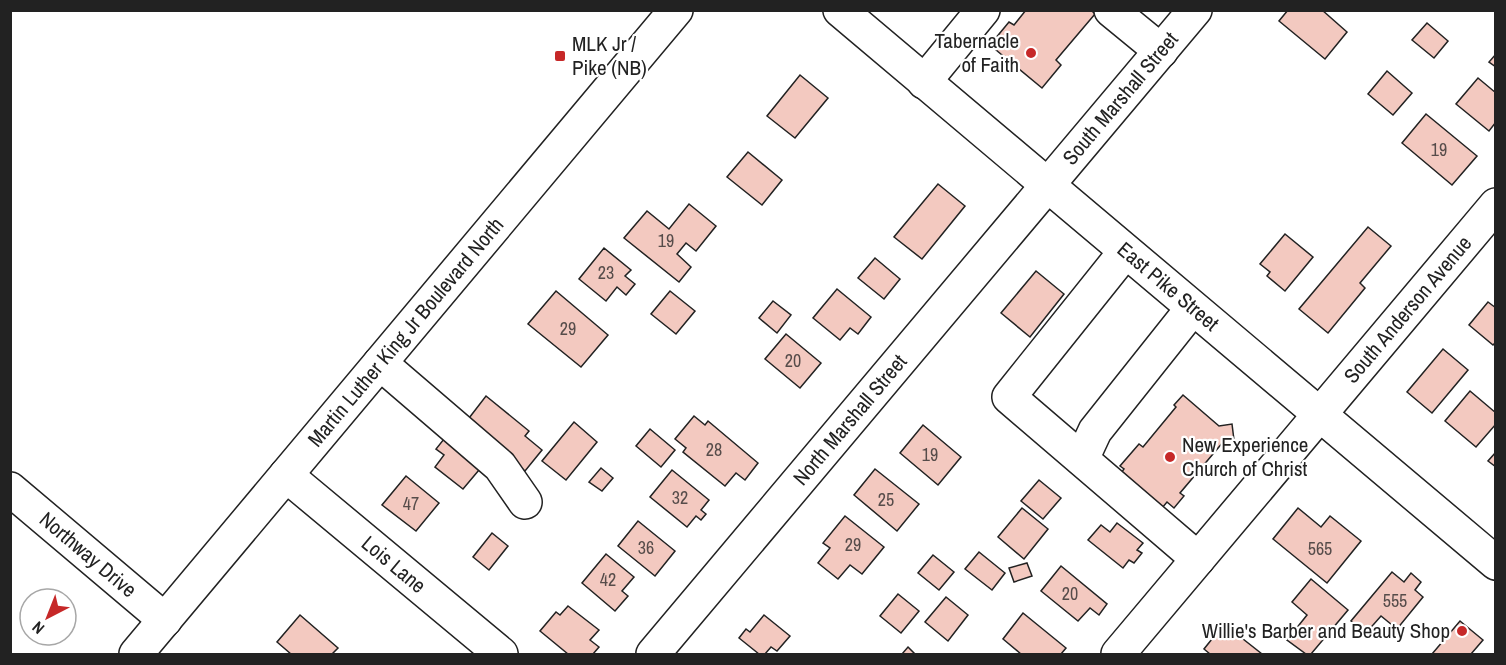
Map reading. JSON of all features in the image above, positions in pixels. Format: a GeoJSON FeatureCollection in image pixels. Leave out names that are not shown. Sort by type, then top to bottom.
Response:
{"type":"FeatureCollection","features":[{"type":"Feature","properties":{"kind":"street","name":"Martin Luther King Jr Boulevard North"},"geometry":{"type":"LineString","coordinates":[[136,654],[676,10]]}},
{"type":"Feature","properties":{"kind":"street","name":"East Pike Street"},"geometry":{"type":"LineString","coordinates":[[840,10],[1496,564]]}},
{"type":"Feature","properties":{"kind":"street"},"geometry":{"type":"LineString","coordinates":[[924,82],[983,10]]}},
{"type":"Feature","properties":{"kind":"street"},"geometry":{"type":"LineString","coordinates":[[1111,10],[1161,51]]}},
{"type":"Feature","properties":{"kind":"street","name":"South Marshall Street"},"geometry":{"type":"LineString","coordinates":[[1047,187],[1195,10]]}},
{"type":"Feature","properties":{"kind":"street","name":"North Marshall Street"},"geometry":{"type":"LineString","coordinates":[[653,654],[1047,187]]}},
{"type":"Feature","properties":{"kind":"street","name":"South Anderson Avenue"},"geometry":{"type":"LineString","coordinates":[[1118,654],[1496,205]]}},
{"type":"Feature","properties":{"kind":"street"},"geometry":{"type":"LineString","coordinates":[[1125,252],[1009,397],[1198,559]]}},
{"type":"Feature","properties":{"kind":"street"},"geometry":{"type":"LineString","coordinates":[[1082,459],[1095,431],[1192,309]]}},
{"type":"Feature","properties":{"kind":"street"},"geometry":{"type":"LineString","coordinates":[[380,363],[500,466],[525,502]]}},
{"type":"Feature","properties":{"kind":"street","name":"Lois Lane"},"geometry":{"type":"LineString","coordinates":[[286,475],[501,654]]}},
{"type":"Feature","properties":{"kind":"street","name":"Northway Drive"},"geometry":{"type":"LineString","coordinates":[[10,489],[165,620]]}},
{"type":"Feature","properties":{"kind":"building","name":"Tabernacle of Faith"},"geometry":{"type":"Polygon","coordinates":[[[1026,10],[1091,10],[1095,14],[1056,60],[1061,65],[1042,88],[990,45],[1009,22],[1014,25],[1026,10]]]}},
{"type":"Feature","properties":{"kind":"building"},"geometry":{"type":"Polygon","coordinates":[[[1288,10],[1322,10],[1347,32],[1325,59],[1279,21],[1288,10]]]}},
{"type":"Feature","properties":{"kind":"building"},"geometry":{"type":"Polygon","coordinates":[[[1427,23],[1448,41],[1434,58],[1412,40],[1427,23]]]}},
{"type":"Feature","properties":{"kind":"building"},"geometry":{"type":"Polygon","coordinates":[[[1496,54],[1496,67],[1489,62],[1496,54]]]}},
{"type":"Feature","properties":{"kind":"building"},"geometry":{"type":"Polygon","coordinates":[[[1387,71],[1412,93],[1393,115],[1368,94],[1387,71]]]}},
{"type":"Feature","properties":{"kind":"building"},"geometry":{"type":"Polygon","coordinates":[[[800,75],[828,98],[795,138],[767,116],[800,75]]]}},
{"type":"Feature","properties":{"kind":"building"},"geometry":{"type":"Polygon","coordinates":[[[1478,78],[1496,93],[1496,122],[1489,131],[1456,104],[1478,78]]]}},
{"type":"Feature","properties":{"kind":"building"},"geometry":{"type":"Polygon","coordinates":[[[1426,114],[1477,156],[1452,185],[1402,143],[1426,114]]]}},
{"type":"Feature","properties":{"kind":"building"},"geometry":{"type":"Polygon","coordinates":[[[748,152],[782,180],[762,205],[727,177],[748,152]]]}},
{"type":"Feature","properties":{"kind":"building"},"geometry":{"type":"Polygon","coordinates":[[[938,184],[965,206],[922,259],[894,237],[938,184]]]}},
{"type":"Feature","properties":{"kind":"building"},"geometry":{"type":"Polygon","coordinates":[[[689,204],[716,226],[696,251],[686,243],[677,254],[691,267],[679,282],[624,238],[647,211],[669,229],[689,204]]]}},
{"type":"Feature","properties":{"kind":"building"},"geometry":{"type":"Polygon","coordinates":[[[1368,227],[1391,246],[1360,283],[1365,288],[1328,333],[1299,309],[1368,227]]]}},
{"type":"Feature","properties":{"kind":"building"},"geometry":{"type":"Polygon","coordinates":[[[1285,234],[1313,257],[1285,291],[1267,276],[1270,272],[1260,264],[1285,234]]]}},
{"type":"Feature","properties":{"kind":"building"},"geometry":{"type":"Polygon","coordinates":[[[604,248],[631,270],[625,276],[635,284],[626,295],[617,287],[606,301],[579,279],[604,248]]]}},
{"type":"Feature","properties":{"kind":"building"},"geometry":{"type":"Polygon","coordinates":[[[875,258],[900,279],[884,299],[858,278],[875,258]]]}},
{"type":"Feature","properties":{"kind":"building"},"geometry":{"type":"Polygon","coordinates":[[[1036,271],[1064,294],[1030,337],[1001,313],[1036,271]]]}},
{"type":"Feature","properties":{"kind":"building"},"geometry":{"type":"Polygon","coordinates":[[[837,289],[871,317],[858,334],[850,328],[840,340],[813,318],[837,289]]]}},
{"type":"Feature","properties":{"kind":"building"},"geometry":{"type":"Polygon","coordinates":[[[556,291],[608,335],[581,367],[528,324],[556,291]]]}},
{"type":"Feature","properties":{"kind":"building"},"geometry":{"type":"Polygon","coordinates":[[[670,291],[695,311],[676,334],[651,314],[670,291]]]}},
{"type":"Feature","properties":{"kind":"building"},"geometry":{"type":"Polygon","coordinates":[[[773,301],[791,315],[777,333],[759,318],[773,301]]]}},
{"type":"Feature","properties":{"kind":"building"},"geometry":{"type":"Polygon","coordinates":[[[1488,302],[1496,308],[1496,342],[1493,345],[1469,325],[1488,302]]]}},
{"type":"Feature","properties":{"kind":"building"},"geometry":{"type":"Polygon","coordinates":[[[786,334],[821,363],[800,388],[765,359],[786,334]]]}},
{"type":"Feature","properties":{"kind":"building"},"geometry":{"type":"Polygon","coordinates":[[[1443,349],[1468,370],[1432,413],[1407,392],[1443,349]]]}},
{"type":"Feature","properties":{"kind":"building"},"geometry":{"type":"Polygon","coordinates":[[[1470,391],[1496,413],[1496,424],[1476,447],[1445,421],[1470,391]]]}},
{"type":"Feature","properties":{"kind":"building","name":"New Experience Church of Christ"},"geometry":{"type":"Polygon","coordinates":[[[1183,395],[1219,426],[1232,424],[1234,440],[1224,441],[1180,493],[1184,496],[1174,508],[1167,502],[1157,514],[1116,480],[1124,469],[1120,466],[1139,444],[1143,447],[1183,395]]]}},
{"type":"Feature","properties":{"kind":"building"},"geometry":{"type":"Polygon","coordinates":[[[486,396],[529,431],[525,436],[542,450],[525,471],[466,422],[486,396]]]}},
{"type":"Feature","properties":{"kind":"building"},"geometry":{"type":"Polygon","coordinates":[[[694,416],[705,425],[708,421],[758,463],[745,480],[736,473],[725,486],[683,452],[686,448],[675,439],[694,416]]]}},
{"type":"Feature","properties":{"kind":"building"},"geometry":{"type":"Polygon","coordinates":[[[574,422],[597,442],[566,480],[542,461],[574,422]]]}},
{"type":"Feature","properties":{"kind":"building"},"geometry":{"type":"Polygon","coordinates":[[[923,425],[961,457],[938,485],[900,453],[923,425]]]}},
{"type":"Feature","properties":{"kind":"building"},"geometry":{"type":"Polygon","coordinates":[[[650,429],[675,450],[661,467],[636,446],[650,429]]]}},
{"type":"Feature","properties":{"kind":"building"},"geometry":{"type":"Polygon","coordinates":[[[448,434],[484,464],[463,489],[435,467],[444,455],[436,449],[448,434]]]}},
{"type":"Feature","properties":{"kind":"building"},"geometry":{"type":"Polygon","coordinates":[[[1496,452],[1496,467],[1488,461],[1496,452]]]}},
{"type":"Feature","properties":{"kind":"building"},"geometry":{"type":"Polygon","coordinates":[[[601,468],[613,478],[602,491],[589,482],[601,468]]]}},
{"type":"Feature","properties":{"kind":"building"},"geometry":{"type":"Polygon","coordinates":[[[875,469],[919,504],[897,531],[854,495],[875,469]]]}},
{"type":"Feature","properties":{"kind":"building"},"geometry":{"type":"Polygon","coordinates":[[[672,470],[709,500],[701,510],[706,514],[701,520],[696,516],[687,527],[650,497],[672,470]]]}},
{"type":"Feature","properties":{"kind":"building"},"geometry":{"type":"Polygon","coordinates":[[[406,476],[439,503],[416,531],[382,505],[406,476]]]}},
{"type":"Feature","properties":{"kind":"building"},"geometry":{"type":"Polygon","coordinates":[[[1039,480],[1061,498],[1043,519],[1021,501],[1039,480]]]}},
{"type":"Feature","properties":{"kind":"building"},"geometry":{"type":"Polygon","coordinates":[[[1022,508],[1048,529],[1024,559],[998,537],[1022,508]]]}},
{"type":"Feature","properties":{"kind":"building"},"geometry":{"type":"Polygon","coordinates":[[[1298,508],[1321,527],[1330,516],[1361,541],[1327,583],[1273,539],[1298,508]]]}},
{"type":"Feature","properties":{"kind":"building"},"geometry":{"type":"Polygon","coordinates":[[[845,516],[884,547],[862,574],[850,565],[838,579],[818,563],[830,548],[823,543],[845,516]]]}},
{"type":"Feature","properties":{"kind":"building"},"geometry":{"type":"Polygon","coordinates":[[[638,521],[675,551],[655,576],[618,546],[638,521]]]}},
{"type":"Feature","properties":{"kind":"building"},"geometry":{"type":"Polygon","coordinates":[[[1117,523],[1143,543],[1137,550],[1142,553],[1134,563],[1129,560],[1123,568],[1088,540],[1101,525],[1110,532],[1117,523]]]}},
{"type":"Feature","properties":{"kind":"building"},"geometry":{"type":"Polygon","coordinates":[[[492,533],[508,546],[489,570],[473,557],[492,533]]]}},
{"type":"Feature","properties":{"kind":"building"},"geometry":{"type":"Polygon","coordinates":[[[979,552],[1005,573],[992,590],[965,569],[979,552]]]}},
{"type":"Feature","properties":{"kind":"building"},"geometry":{"type":"Polygon","coordinates":[[[606,554],[634,577],[622,591],[628,596],[615,611],[582,583],[606,554]]]}},
{"type":"Feature","properties":{"kind":"building"},"geometry":{"type":"Polygon","coordinates":[[[933,555],[954,572],[939,590],[918,573],[933,555]]]}},
{"type":"Feature","properties":{"kind":"building"},"geometry":{"type":"Polygon","coordinates":[[[1027,563],[1032,576],[1014,582],[1009,568],[1027,563]]]}},
{"type":"Feature","properties":{"kind":"building"},"geometry":{"type":"Polygon","coordinates":[[[1061,566],[1107,604],[1099,615],[1090,608],[1078,621],[1041,591],[1061,566]]]}},
{"type":"Feature","properties":{"kind":"building"},"geometry":{"type":"Polygon","coordinates":[[[1392,572],[1404,582],[1411,573],[1421,582],[1415,590],[1423,597],[1397,629],[1381,616],[1366,633],[1351,621],[1392,572]]]}},
{"type":"Feature","properties":{"kind":"building"},"geometry":{"type":"Polygon","coordinates":[[[1311,579],[1348,610],[1311,654],[1306,654],[1287,640],[1307,615],[1292,602],[1311,579]]]}},
{"type":"Feature","properties":{"kind":"building"},"geometry":{"type":"Polygon","coordinates":[[[898,594],[919,611],[901,633],[880,616],[898,594]]]}},
{"type":"Feature","properties":{"kind":"building"},"geometry":{"type":"Polygon","coordinates":[[[946,597],[968,615],[948,641],[925,622],[946,597]]]}},
{"type":"Feature","properties":{"kind":"building"},"geometry":{"type":"Polygon","coordinates":[[[568,606],[599,630],[590,640],[599,647],[593,654],[568,654],[540,631],[556,612],[560,615],[568,606]]]}},
{"type":"Feature","properties":{"kind":"building"},"geometry":{"type":"Polygon","coordinates":[[[1023,613],[1066,648],[1061,654],[1021,654],[1003,639],[1023,613]]]}},
{"type":"Feature","properties":{"kind":"building"},"geometry":{"type":"Polygon","coordinates":[[[300,615],[338,648],[332,654],[291,654],[277,642],[300,615]]]}},
{"type":"Feature","properties":{"kind":"building"},"geometry":{"type":"Polygon","coordinates":[[[764,615],[790,636],[777,651],[771,647],[765,654],[759,654],[739,638],[746,629],[750,632],[764,615]]]}},
{"type":"Feature","properties":{"kind":"building","name":"Willie's Barber and Beauty Shop"},"geometry":{"type":"Polygon","coordinates":[[[1460,621],[1483,640],[1471,654],[1432,654],[1460,621]]]}},
{"type":"Feature","properties":{"kind":"building"},"geometry":{"type":"Polygon","coordinates":[[[1224,624],[1262,654],[1210,654],[1204,649],[1224,624]]]}},
{"type":"Feature","properties":{"kind":"building"},"geometry":{"type":"Polygon","coordinates":[[[908,647],[915,654],[902,654],[908,647]]]}},
{"type":"Feature","properties":{"kind":"place","name":"Tabernacle of Faith"},"geometry":{"type":"Point","coordinates":[1031,53]}},
{"type":"Feature","properties":{"kind":"place","name":"MLK Jr / Pike (NB)"},"geometry":{"type":"Point","coordinates":[560,56]}},
{"type":"Feature","properties":{"kind":"place","name":"New Experience Church of Christ"},"geometry":{"type":"Point","coordinates":[1170,457]}},
{"type":"Feature","properties":{"kind":"place","name":"Willie's Barber and Beauty Shop"},"geometry":{"type":"Point","coordinates":[1462,631]}}]}
